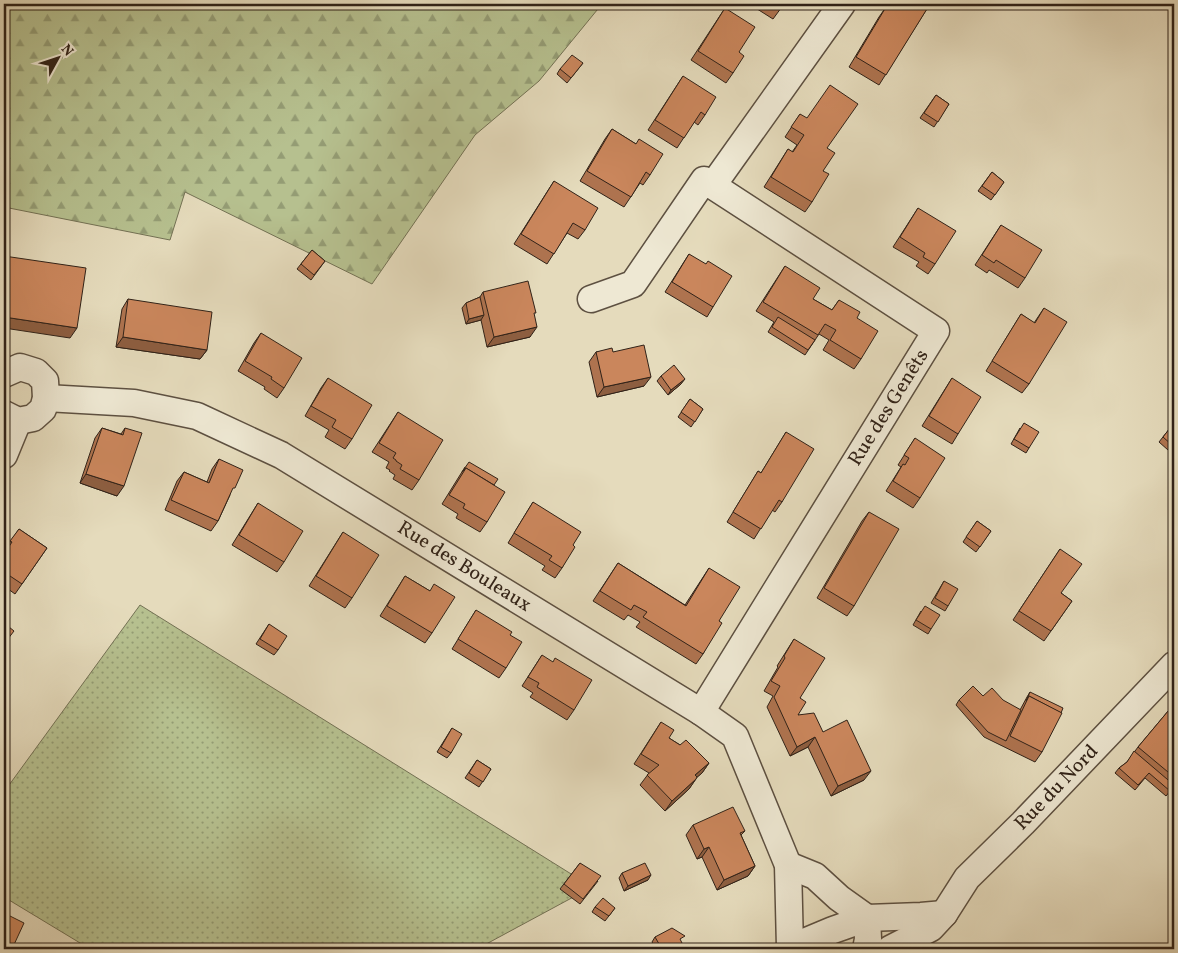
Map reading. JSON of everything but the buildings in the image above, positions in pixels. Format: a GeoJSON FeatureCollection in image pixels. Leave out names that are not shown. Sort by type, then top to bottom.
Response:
{"type":"FeatureCollection","features":[{"type":"Feature","properties":{"kind":"street"},"geometry":{"type":"LineString","coordinates":[[591,299],[633,284],[704,180],[713,185],[842,4]]}},
{"type":"Feature","properties":{"kind":"street","name":"Rue des Genêts"},"geometry":{"type":"LineString","coordinates":[[701,712],[936,331],[713,185]]}},
{"type":"Feature","properties":{"kind":"street"},"geometry":{"type":"LineString","coordinates":[[4,374],[20,367],[36,372],[45,381],[46,398],[43,409],[33,418],[11,417],[4,455]]}},
{"type":"Feature","properties":{"kind":"street","name":"Rue des Bouleaux"},"geometry":{"type":"LineString","coordinates":[[46,398],[134,403],[197,416],[281,455],[701,712],[735,736],[788,866],[791,949]]}},
{"type":"Feature","properties":{"kind":"street","name":"Rue du Nord"},"geometry":{"type":"LineString","coordinates":[[890,949],[931,928],[944,914],[967,878],[1023,823],[1174,665]]}},
{"type":"Feature","properties":{"kind":"street"},"geometry":{"type":"LineString","coordinates":[[788,866],[815,876],[839,898],[867,918]]}},
{"type":"Feature","properties":{"kind":"street"},"geometry":{"type":"LineString","coordinates":[[791,949],[833,930],[867,918],[944,914]]}},
{"type":"Feature","properties":{"kind":"street"},"geometry":{"type":"LineString","coordinates":[[866,949],[868,939],[867,918]]}},
{"type":"Feature","properties":{"kind":"green space"},"geometry":{"type":"Polygon","coordinates":[[[4,4],[602,4],[539,81],[475,135],[372,284],[185,192],[170,240],[4,207],[4,4]]]}},
{"type":"Feature","properties":{"kind":"green space"},"geometry":{"type":"Polygon","coordinates":[[[140,605],[592,887],[477,949],[90,949],[4,897],[4,792],[140,605]]]}}]}
